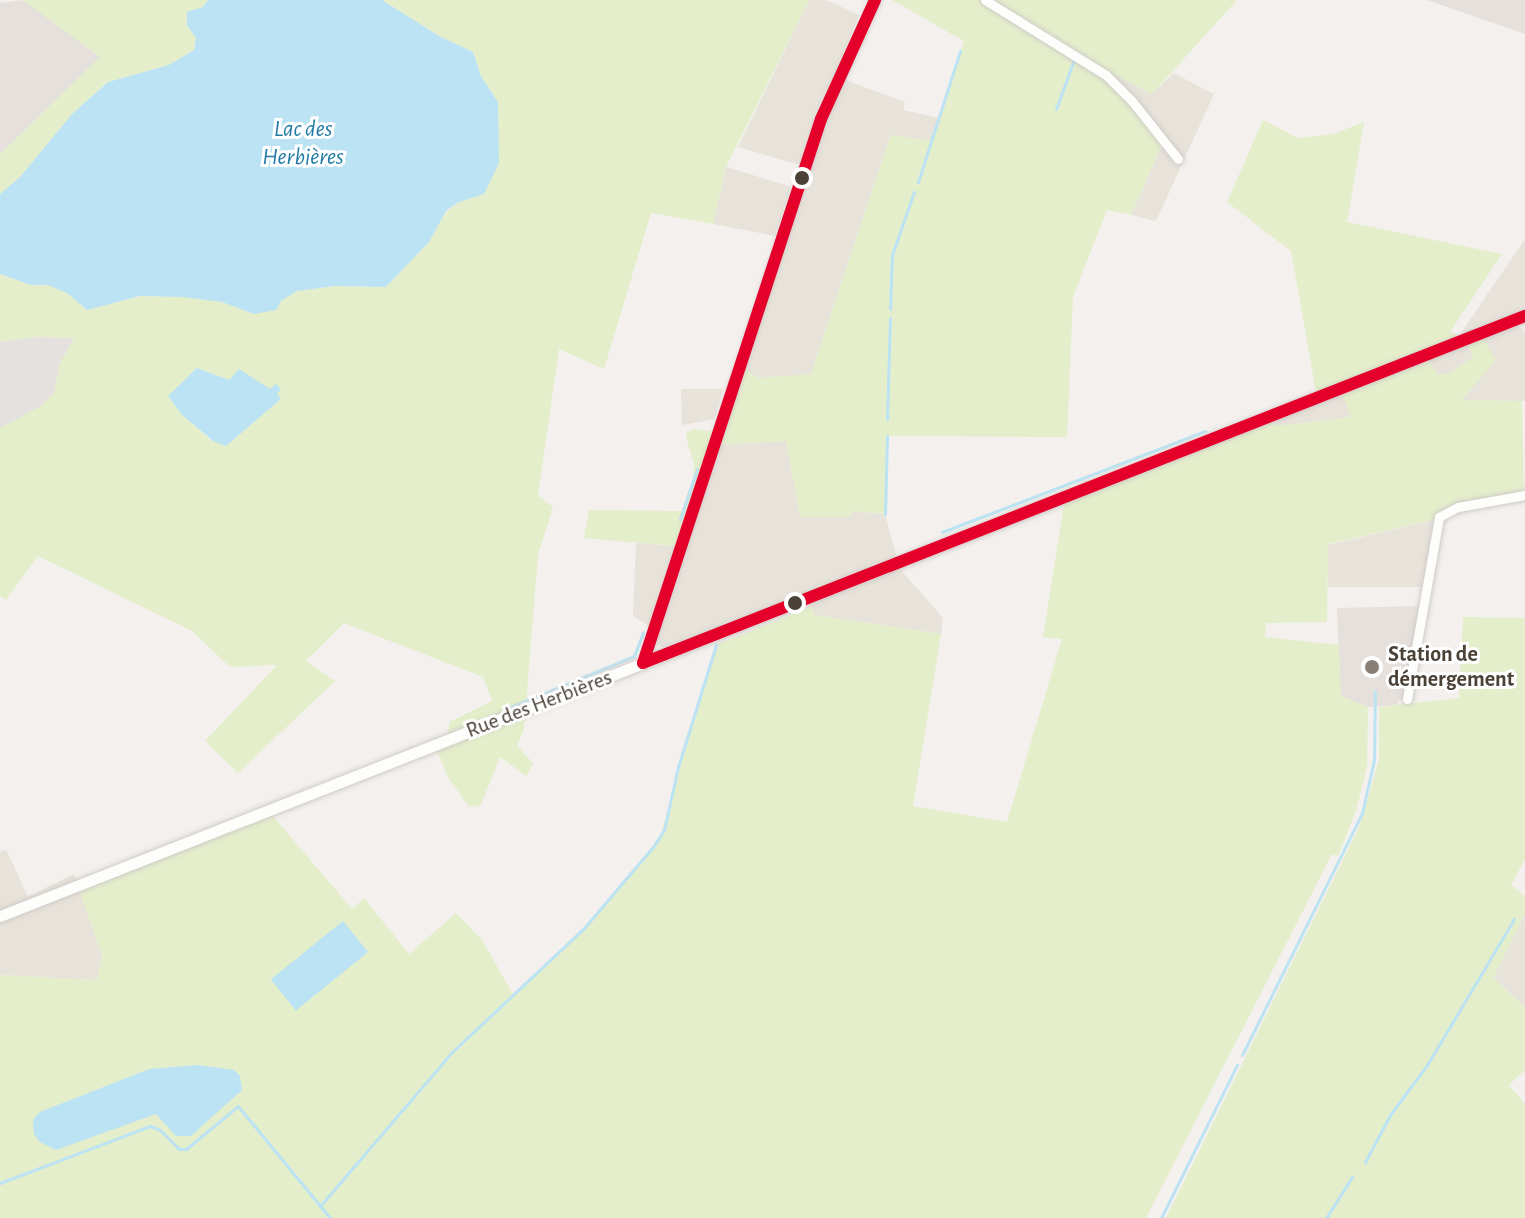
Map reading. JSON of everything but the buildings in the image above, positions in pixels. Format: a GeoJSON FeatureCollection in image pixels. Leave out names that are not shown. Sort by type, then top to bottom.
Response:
{"type":"FeatureCollection","features":[{"type":"Feature","properties":{"kind":"street"},"geometry":{"type":"LineString","coordinates":[[643,663],[821,119],[858,31],[875,0]]}},
{"type":"Feature","properties":{"kind":"street"},"geometry":{"type":"LineString","coordinates":[[985,0],[1106,75],[1132,101],[1178,159]]}},
{"type":"Feature","properties":{"kind":"street","name":"Rue des Herbières"},"geometry":{"type":"LineString","coordinates":[[0,916],[1525,316]]}},
{"type":"Feature","properties":{"kind":"street"},"geometry":{"type":"LineString","coordinates":[[1407,699],[1439,517],[1458,507],[1525,495]]}},
{"type":"Feature","properties":{"kind":"shaded area"},"geometry":{"type":"Polygon","coordinates":[[[23,0],[101,57],[0,154],[0,3],[23,0]]]}},
{"type":"Feature","properties":{"kind":"shaded area"},"geometry":{"type":"Polygon","coordinates":[[[809,0],[826,0],[859,15],[800,165],[738,147],[809,0]]]}},
{"type":"Feature","properties":{"kind":"shaded area"},"geometry":{"type":"Polygon","coordinates":[[[1427,0],[1525,0],[1525,34],[1427,0]]]}},
{"type":"Feature","properties":{"kind":"shaded area"},"geometry":{"type":"Polygon","coordinates":[[[1098,66],[1159,88],[1173,73],[1214,94],[1156,221],[1131,215],[1162,145],[1098,66]]]}},
{"type":"Feature","properties":{"kind":"shaded area"},"geometry":{"type":"Polygon","coordinates":[[[842,79],[905,102],[903,110],[939,118],[932,141],[891,135],[811,375],[758,378],[745,369],[824,122],[842,79]]]}},
{"type":"Feature","properties":{"kind":"shaded area"},"geometry":{"type":"Polygon","coordinates":[[[726,167],[792,187],[775,236],[713,224],[726,167]]]}},
{"type":"Feature","properties":{"kind":"shaded area"},"geometry":{"type":"Polygon","coordinates":[[[1525,239],[1525,310],[1459,336],[1525,239]]]}},
{"type":"Feature","properties":{"kind":"shaded area"},"geometry":{"type":"Polygon","coordinates":[[[1517,325],[1525,332],[1525,401],[1461,401],[1394,373],[1517,325]]]}},
{"type":"Feature","properties":{"kind":"shaded area"},"geometry":{"type":"Polygon","coordinates":[[[37,337],[74,338],[60,363],[54,393],[41,406],[0,428],[0,342],[37,337]]]}},
{"type":"Feature","properties":{"kind":"shaded area"},"geometry":{"type":"Polygon","coordinates":[[[681,389],[723,389],[715,419],[682,425],[681,389]]]}},
{"type":"Feature","properties":{"kind":"shaded area"},"geometry":{"type":"Polygon","coordinates":[[[1341,392],[1352,417],[1278,426],[1270,421],[1341,392]]]}},
{"type":"Feature","properties":{"kind":"shaded area"},"geometry":{"type":"Polygon","coordinates":[[[786,441],[793,466],[851,511],[885,514],[900,569],[943,618],[941,634],[815,615],[804,593],[666,648],[656,645],[718,445],[786,441]]]}},
{"type":"Feature","properties":{"kind":"shaded area"},"geometry":{"type":"Polygon","coordinates":[[[1433,520],[1424,587],[1328,587],[1328,545],[1433,520]]]}},
{"type":"Feature","properties":{"kind":"shaded area"},"geometry":{"type":"Polygon","coordinates":[[[636,543],[675,546],[649,626],[633,616],[636,543]]]}},
{"type":"Feature","properties":{"kind":"shaded area"},"geometry":{"type":"Polygon","coordinates":[[[1424,606],[1407,699],[1399,700],[1397,705],[1368,707],[1340,696],[1337,608],[1424,606]]]}},
{"type":"Feature","properties":{"kind":"shaded area"},"geometry":{"type":"Polygon","coordinates":[[[6,849],[28,897],[74,874],[102,955],[97,980],[0,975],[0,852],[6,849]]]}},
{"type":"Feature","properties":{"kind":"shaded area"},"geometry":{"type":"Polygon","coordinates":[[[1525,914],[1525,1007],[1493,978],[1525,914]]]}},
{"type":"Feature","properties":{"kind":"green space"},"geometry":{"type":"Polygon","coordinates":[[[23,0],[208,0],[187,25],[196,38],[194,50],[169,65],[107,82],[72,114],[20,177],[0,194],[0,154],[100,57],[23,0]]]}},
{"type":"Feature","properties":{"kind":"green space"},"geometry":{"type":"Polygon","coordinates":[[[382,0],[809,0],[726,167],[713,224],[651,213],[604,369],[559,349],[538,495],[553,507],[538,555],[524,729],[517,746],[533,763],[526,776],[500,757],[481,805],[469,807],[447,776],[435,745],[446,740],[450,722],[492,701],[483,677],[344,623],[306,661],[335,681],[238,773],[205,741],[277,665],[230,667],[192,631],[38,556],[6,600],[0,596],[0,428],[40,406],[53,393],[60,363],[73,338],[0,342],[0,274],[31,285],[48,285],[67,293],[87,310],[140,296],[183,297],[222,302],[254,314],[297,291],[335,286],[386,287],[429,242],[446,212],[459,202],[484,194],[498,102],[481,76],[473,52],[439,36],[382,0]],[[197,368],[181,414],[212,441],[280,399],[239,369],[229,380],[197,368]]]}},
{"type":"Feature","properties":{"kind":"green space"},"geometry":{"type":"Polygon","coordinates":[[[892,0],[982,0],[1100,74],[1122,94],[1162,145],[1131,215],[1107,210],[1073,297],[1067,437],[887,436],[885,514],[852,511],[850,517],[800,517],[786,441],[718,445],[745,369],[758,378],[811,374],[891,135],[931,141],[964,41],[892,0]]]}},
{"type":"Feature","properties":{"kind":"green space"},"geometry":{"type":"Polygon","coordinates":[[[988,0],[1237,0],[1152,94],[1098,66],[988,0]]]}},
{"type":"Feature","properties":{"kind":"green space"},"geometry":{"type":"Polygon","coordinates":[[[1263,120],[1298,138],[1333,134],[1364,122],[1347,222],[1502,254],[1450,332],[1459,336],[1316,392],[1291,251],[1227,202],[1263,120]]]}},
{"type":"Feature","properties":{"kind":"green space"},"geometry":{"type":"Polygon","coordinates":[[[1482,337],[1496,360],[1462,400],[1522,401],[1524,491],[1455,505],[1439,511],[1433,520],[1328,544],[1327,622],[1266,623],[1265,637],[1339,645],[1341,696],[1368,707],[1367,767],[1356,811],[1338,856],[1332,854],[1146,1218],[0,1218],[0,975],[97,980],[102,955],[79,890],[272,815],[352,909],[364,898],[409,954],[456,913],[482,940],[514,996],[584,928],[660,837],[716,645],[811,607],[815,615],[941,634],[913,806],[1007,822],[1062,639],[1043,637],[1064,504],[1270,421],[1278,426],[1351,417],[1341,392],[1428,359],[1437,374],[1447,374],[1473,358],[1468,343],[1482,337]]]}},
{"type":"Feature","properties":{"kind":"green space"},"geometry":{"type":"Polygon","coordinates":[[[695,429],[713,432],[675,546],[584,538],[589,510],[682,511],[693,480],[694,464],[686,437],[687,432],[695,429]]]}},
{"type":"Feature","properties":{"kind":"green space"},"geometry":{"type":"Polygon","coordinates":[[[1463,617],[1525,618],[1525,859],[1511,885],[1525,896],[1525,914],[1493,978],[1525,1007],[1525,1070],[1509,1085],[1525,1104],[1525,1218],[1166,1218],[1360,825],[1379,760],[1379,707],[1459,698],[1463,617]]]}},
{"type":"Feature","properties":{"kind":"water","name":"Lac des Herbières"},"geometry":{"type":"Polygon","coordinates":[[[208,0],[382,0],[439,36],[473,52],[481,76],[498,102],[499,163],[484,194],[459,202],[446,211],[429,242],[386,287],[335,286],[297,291],[281,301],[276,310],[254,314],[222,302],[183,297],[140,296],[87,310],[67,293],[48,285],[31,285],[0,274],[0,194],[20,177],[72,114],[108,82],[169,65],[194,50],[196,38],[187,25],[187,12],[203,7],[208,0]]]}},
{"type":"Feature","properties":{"kind":"water"},"geometry":{"type":"Polygon","coordinates":[[[197,368],[229,380],[239,369],[270,389],[276,384],[281,389],[277,394],[281,399],[226,446],[213,441],[181,414],[168,396],[197,368]]]}},
{"type":"Feature","properties":{"kind":"water"},"geometry":{"type":"Polygon","coordinates":[[[343,921],[368,952],[296,1011],[271,980],[343,921]]]}},
{"type":"Feature","properties":{"kind":"water"},"geometry":{"type":"Polygon","coordinates":[[[197,1065],[234,1070],[240,1076],[242,1090],[191,1136],[176,1136],[156,1114],[56,1150],[40,1142],[34,1134],[33,1120],[40,1112],[149,1069],[197,1065]]]}},
{"type":"Feature","properties":{"kind":"waterway"},"geometry":{"type":"LineString","coordinates":[[918,182],[960,51]]}},
{"type":"Feature","properties":{"kind":"waterway"},"geometry":{"type":"LineString","coordinates":[[1056,109],[1075,57]]}},
{"type":"Feature","properties":{"kind":"waterway"},"geometry":{"type":"LineString","coordinates":[[890,309],[892,255],[914,192]]}},
{"type":"Feature","properties":{"kind":"waterway"},"geometry":{"type":"LineString","coordinates":[[887,419],[890,318]]}},
{"type":"Feature","properties":{"kind":"waterway"},"geometry":{"type":"LineString","coordinates":[[942,532],[1205,431]]}},
{"type":"Feature","properties":{"kind":"waterway"},"geometry":{"type":"LineString","coordinates":[[885,514],[887,436]]}},
{"type":"Feature","properties":{"kind":"waterway"},"geometry":{"type":"LineString","coordinates":[[680,519],[697,469]]}},
{"type":"Feature","properties":{"kind":"waterway"},"geometry":{"type":"LineString","coordinates":[[511,707],[634,656],[643,633]]}},
{"type":"Feature","properties":{"kind":"waterway"},"geometry":{"type":"LineString","coordinates":[[320,1206],[452,1052],[584,928],[653,847],[664,830],[678,767],[716,645]]}},
{"type":"Feature","properties":{"kind":"waterway"},"geometry":{"type":"LineString","coordinates":[[1242,1055],[1362,813],[1374,760],[1375,691]]}},
{"type":"Feature","properties":{"kind":"waterway"},"geometry":{"type":"LineString","coordinates":[[1365,1162],[1390,1115],[1427,1065],[1514,919]]}},
{"type":"Feature","properties":{"kind":"waterway"},"geometry":{"type":"LineString","coordinates":[[1161,1218],[1237,1065]]}},
{"type":"Feature","properties":{"kind":"waterway"},"geometry":{"type":"LineString","coordinates":[[0,1183],[150,1126],[160,1130],[179,1149],[186,1149],[238,1106],[330,1218]]}},
{"type":"Feature","properties":{"kind":"waterway"},"geometry":{"type":"LineString","coordinates":[[1326,1218],[1352,1177]]}},
{"type":"Feature","properties":{"kind":"transit line"},"geometry":{"type":"LineString","coordinates":[[643,663],[821,119],[875,0]]}},
{"type":"Feature","properties":{"kind":"transit line"},"geometry":{"type":"LineString","coordinates":[[643,663],[1525,316]]}},
{"type":"Feature","properties":{"kind":"place","name":"Station de démergement"},"geometry":{"type":"Point","coordinates":[1372,667]}}]}
